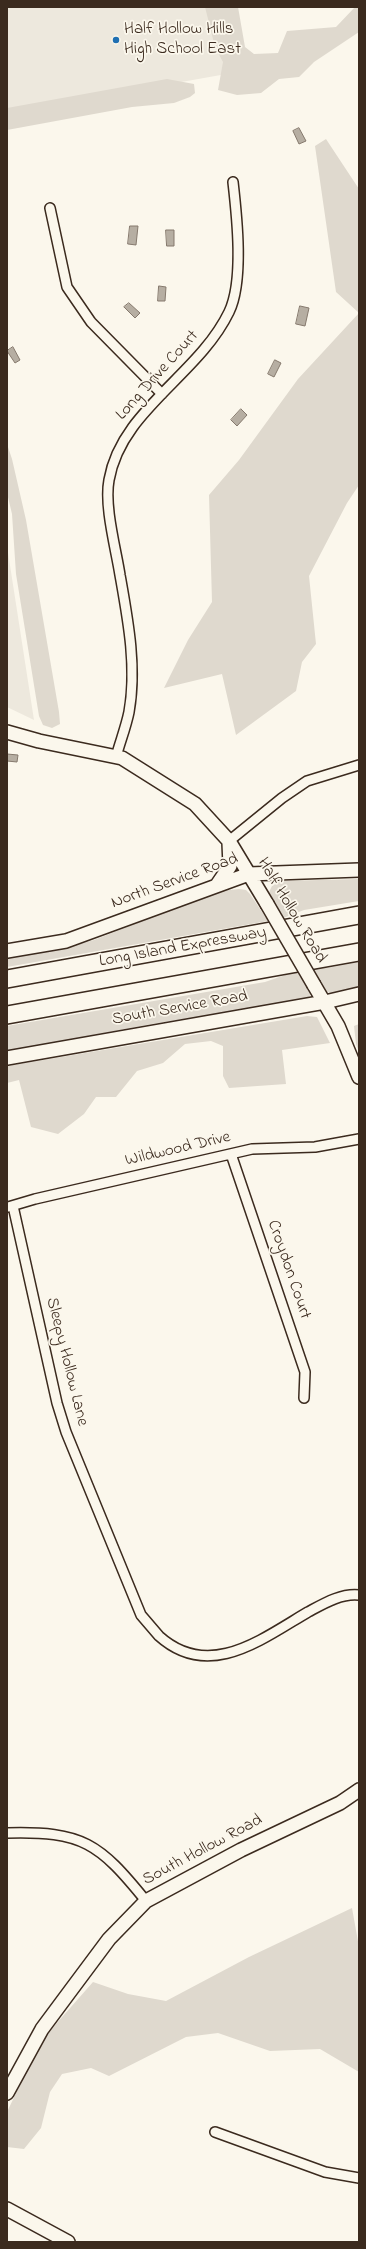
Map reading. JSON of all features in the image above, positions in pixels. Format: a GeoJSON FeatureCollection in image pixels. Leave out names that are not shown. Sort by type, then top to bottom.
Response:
{"type":"FeatureCollection","features":[{"type":"Feature","properties":{"kind":"highway","name":"Long Island Expressway"},"geometry":{"type":"LineString","coordinates":[[7,979],[359,915]]}},
{"type":"Feature","properties":{"kind":"highway","name":"Long Island Expressway"},"geometry":{"type":"LineString","coordinates":[[7,1015],[359,952]]}},
{"type":"Feature","properties":{"kind":"street","name":"Long Drive Court"},"geometry":{"type":"LineString","coordinates":[[116,757],[129,712],[132,673],[131,640],[112,528],[109,480],[118,450],[125,435],[137,419],[207,349],[230,311],[238,271],[233,182]]}},
{"type":"Feature","properties":{"kind":"street"},"geometry":{"type":"LineString","coordinates":[[50,208],[67,287],[90,322],[162,394]]}},
{"type":"Feature","properties":{"kind":"street","name":"Half Hollow Road"},"geometry":{"type":"LineString","coordinates":[[7,732],[39,741],[122,758],[195,804],[229,841],[249,874],[325,1002],[338,1026],[359,1077]]}},
{"type":"Feature","properties":{"kind":"street"},"geometry":{"type":"LineString","coordinates":[[216,886],[230,866],[229,841],[282,798],[307,781],[359,765]]}},
{"type":"Feature","properties":{"kind":"street","name":"North Service Road"},"geometry":{"type":"LineString","coordinates":[[7,951],[66,941],[249,874],[359,870]]}},
{"type":"Feature","properties":{"kind":"street","name":"South Service Road"},"geometry":{"type":"LineString","coordinates":[[7,1058],[325,1002],[359,994]]}},
{"type":"Feature","properties":{"kind":"street","name":"Wildwood Drive"},"geometry":{"type":"LineString","coordinates":[[10,1206],[252,1149],[315,1147],[359,1139]]}},
{"type":"Feature","properties":{"kind":"street","name":"Croydon Court"},"geometry":{"type":"LineString","coordinates":[[231,1154],[305,1372],[304,1398]]}},
{"type":"Feature","properties":{"kind":"street","name":"Sleepy Hollow Lane"},"geometry":{"type":"LineString","coordinates":[[10,1206],[57,1403],[66,1432],[141,1615],[160,1636],[176,1647],[191,1653],[205,1656],[222,1655],[237,1652],[256,1643],[333,1599],[359,1595]]}},
{"type":"Feature","properties":{"kind":"street","name":"South Hollow Road"},"geometry":{"type":"LineString","coordinates":[[7,2092],[42,2029],[109,1939],[146,1901],[234,1853],[340,1803],[359,1790]]}},
{"type":"Feature","properties":{"kind":"street"},"geometry":{"type":"LineString","coordinates":[[7,1833],[62,1835],[94,1846],[120,1869],[146,1901]]}},
{"type":"Feature","properties":{"kind":"street"},"geometry":{"type":"LineString","coordinates":[[215,2132],[325,2172],[359,2178]]}},
{"type":"Feature","properties":{"kind":"street"},"geometry":{"type":"LineString","coordinates":[[7,2209],[68,2242]]}},
{"type":"Feature","properties":{"kind":"shaded area","name":"Half Hollow Hills High School East"},"geometry":{"type":"Polygon","coordinates":[[[7,7],[216,7],[232,73],[7,113],[7,7]]]}},
{"type":"Feature","properties":{"kind":"shaded area"},"geometry":{"type":"Polygon","coordinates":[[[205,7],[238,7],[245,47],[254,54],[278,53],[287,31],[336,27],[355,7],[359,7],[359,32],[314,62],[299,77],[279,79],[261,93],[237,95],[218,90],[223,62],[215,47],[205,7]]]}},
{"type":"Feature","properties":{"kind":"shaded area"},"geometry":{"type":"Polygon","coordinates":[[[167,79],[194,84],[195,93],[190,97],[174,103],[132,107],[7,130],[7,108],[167,79]]]}},
{"type":"Feature","properties":{"kind":"shaded area"},"geometry":{"type":"Polygon","coordinates":[[[299,128],[306,141],[299,144],[293,131],[299,128]]]}},
{"type":"Feature","properties":{"kind":"shaded area"},"geometry":{"type":"Polygon","coordinates":[[[326,139],[359,189],[359,313],[336,292],[315,146],[326,139]]]}},
{"type":"Feature","properties":{"kind":"shaded area"},"geometry":{"type":"Polygon","coordinates":[[[130,226],[138,226],[136,245],[128,244],[130,226]]]}},
{"type":"Feature","properties":{"kind":"shaded area"},"geometry":{"type":"Polygon","coordinates":[[[166,230],[174,230],[174,246],[167,246],[166,230]]]}},
{"type":"Feature","properties":{"kind":"shaded area"},"geometry":{"type":"Polygon","coordinates":[[[159,286],[166,287],[165,301],[158,301],[159,286]]]}},
{"type":"Feature","properties":{"kind":"shaded area"},"geometry":{"type":"Polygon","coordinates":[[[129,303],[140,313],[135,318],[124,307],[129,303]]]}},
{"type":"Feature","properties":{"kind":"shaded area"},"geometry":{"type":"Polygon","coordinates":[[[300,306],[309,308],[305,326],[296,324],[300,306]]]}},
{"type":"Feature","properties":{"kind":"shaded area"},"geometry":{"type":"Polygon","coordinates":[[[359,313],[359,485],[347,503],[309,576],[316,644],[302,662],[296,691],[236,735],[222,674],[164,688],[188,640],[212,602],[209,495],[239,460],[298,379],[359,313]]]}},
{"type":"Feature","properties":{"kind":"shaded area"},"geometry":{"type":"Polygon","coordinates":[[[13,347],[20,360],[15,363],[7,351],[13,347]]]}},
{"type":"Feature","properties":{"kind":"shaded area"},"geometry":{"type":"Polygon","coordinates":[[[275,360],[281,363],[274,377],[268,374],[275,360]]]}},
{"type":"Feature","properties":{"kind":"shaded area"},"geometry":{"type":"Polygon","coordinates":[[[241,409],[247,415],[237,426],[231,420],[241,409]]]}},
{"type":"Feature","properties":{"kind":"shaded area"},"geometry":{"type":"Polygon","coordinates":[[[7,444],[12,459],[26,520],[59,712],[60,724],[52,728],[43,725],[39,716],[16,574],[12,514],[7,493],[7,444]]]}},
{"type":"Feature","properties":{"kind":"shaded area"},"geometry":{"type":"Polygon","coordinates":[[[7,546],[34,720],[7,707],[7,546]]]}},
{"type":"Feature","properties":{"kind":"shaded area"},"geometry":{"type":"Polygon","coordinates":[[[7,754],[18,755],[17,762],[7,761],[7,754]]]}},
{"type":"Feature","properties":{"kind":"shaded area"},"geometry":{"type":"Polygon","coordinates":[[[359,879],[359,901],[304,910],[283,918],[269,892],[272,886],[280,881],[359,879]]]}},
{"type":"Feature","properties":{"kind":"shaded area"},"geometry":{"type":"Polygon","coordinates":[[[239,889],[246,890],[250,894],[268,921],[7,967],[7,958],[62,949],[94,940],[219,891],[239,889]]]}},
{"type":"Feature","properties":{"kind":"shaded area"},"geometry":{"type":"Polygon","coordinates":[[[359,962],[359,989],[335,994],[327,992],[312,968],[327,968],[359,962]]]}},
{"type":"Feature","properties":{"kind":"shaded area"},"geometry":{"type":"Polygon","coordinates":[[[297,971],[311,991],[309,999],[152,1024],[7,1051],[7,1026],[265,982],[297,971]]]}},
{"type":"Feature","properties":{"kind":"shaded area"},"geometry":{"type":"Polygon","coordinates":[[[307,1016],[317,1017],[330,1043],[282,1050],[286,1084],[229,1088],[223,1076],[223,1046],[211,1041],[185,1044],[163,1063],[137,1071],[116,1097],[96,1097],[84,1114],[58,1134],[31,1127],[19,1080],[7,1083],[7,1066],[307,1016]]]}},
{"type":"Feature","properties":{"kind":"shaded area"},"geometry":{"type":"Polygon","coordinates":[[[359,1024],[359,1052],[356,1044],[354,1026],[359,1024]]]}},
{"type":"Feature","properties":{"kind":"shaded area"},"geometry":{"type":"Polygon","coordinates":[[[352,1908],[359,1947],[359,2072],[320,2049],[270,2051],[218,2033],[186,2037],[109,2076],[91,2068],[62,2074],[50,2092],[41,2128],[24,2149],[7,2147],[7,2112],[41,2041],[93,1982],[128,1994],[166,2001],[249,1957],[352,1908]]]}},
{"type":"Feature","properties":{"kind":"place","name":"Half Hollow Hills High School East"},"geometry":{"type":"Point","coordinates":[116,40]}}]}
